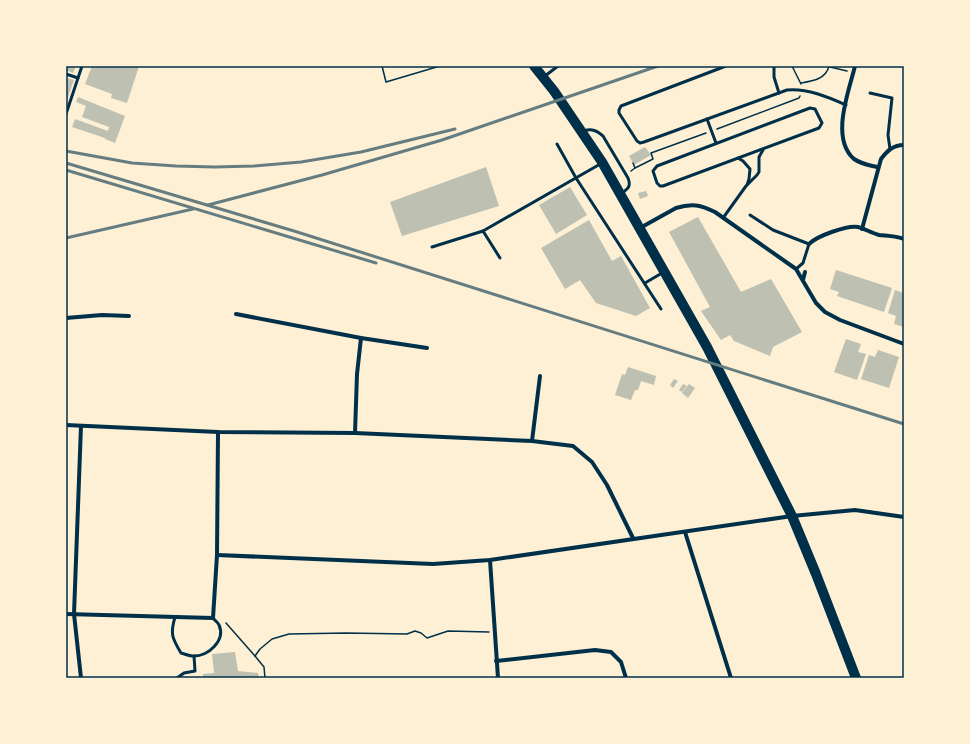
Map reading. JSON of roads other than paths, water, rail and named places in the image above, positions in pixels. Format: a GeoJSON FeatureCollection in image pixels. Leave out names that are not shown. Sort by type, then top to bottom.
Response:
{"type":"FeatureCollection","features":[{"type":"Feature","properties":{"kind":"highway"},"geometry":{"type":"LineString","coordinates":[[534,66],[582,131],[602,162],[707,347],[792,516],[856,678]]}},
{"type":"Feature","properties":{"kind":"street"},"geometry":{"type":"LineString","coordinates":[[855,66],[842,129],[845,146],[854,159],[861,163],[878,167]]}},
{"type":"Feature","properties":{"kind":"street"},"geometry":{"type":"LineString","coordinates":[[862,229],[881,159],[890,149],[897,145],[904,145]]}},
{"type":"Feature","properties":{"kind":"street"},"geometry":{"type":"LineString","coordinates":[[640,229],[669,211],[682,206],[701,205],[715,212],[796,269],[816,303],[825,312],[840,320],[904,344]]}},
{"type":"Feature","properties":{"kind":"street"},"geometry":{"type":"LineString","coordinates":[[809,244],[816,239],[841,229],[858,227],[879,234],[904,239]]}},
{"type":"Feature","properties":{"kind":"street"},"geometry":{"type":"LineString","coordinates":[[803,280],[805,272]]}},
{"type":"Feature","properties":{"kind":"street"},"geometry":{"type":"LineString","coordinates":[[236,314],[361,338],[427,348]]}},
{"type":"Feature","properties":{"kind":"street"},"geometry":{"type":"LineString","coordinates":[[66,318],[102,315],[128,316]]}},
{"type":"Feature","properties":{"kind":"street"},"geometry":{"type":"LineString","coordinates":[[355,433],[361,338]]}},
{"type":"Feature","properties":{"kind":"street"},"geometry":{"type":"LineString","coordinates":[[532,441],[540,376]]}},
{"type":"Feature","properties":{"kind":"street"},"geometry":{"type":"LineString","coordinates":[[66,425],[218,432],[355,433],[532,441],[573,446],[592,462],[607,485],[632,538]]}},
{"type":"Feature","properties":{"kind":"street"},"geometry":{"type":"LineString","coordinates":[[81,426],[74,614],[81,678]]}},
{"type":"Feature","properties":{"kind":"street"},"geometry":{"type":"LineString","coordinates":[[66,614],[213,618],[217,555],[218,432]]}},
{"type":"Feature","properties":{"kind":"street"},"geometry":{"type":"LineString","coordinates":[[217,555],[434,564],[490,560],[632,538],[685,532],[792,516],[855,510],[904,517]]}},
{"type":"Feature","properties":{"kind":"street"},"geometry":{"type":"LineString","coordinates":[[685,532],[731,678]]}},
{"type":"Feature","properties":{"kind":"street"},"geometry":{"type":"LineString","coordinates":[[490,560],[498,678]]}},
{"type":"Feature","properties":{"kind":"street"},"geometry":{"type":"LineString","coordinates":[[496,661],[596,650],[611,652],[621,662],[626,678]]}},
{"type":"Feature","properties":{"kind":"lane"},"geometry":{"type":"LineString","coordinates":[[66,114],[82,66]]}},
{"type":"Feature","properties":{"kind":"lane"},"geometry":{"type":"LineString","coordinates":[[543,77],[558,66]]}},
{"type":"Feature","properties":{"kind":"lane"},"geometry":{"type":"LineString","coordinates":[[726,66],[623,105],[619,110],[637,141],[640,143],[787,90],[800,90],[846,104]]}},
{"type":"Feature","properties":{"kind":"lane"},"geometry":{"type":"LineString","coordinates":[[774,66],[774,77],[779,93]]}},
{"type":"Feature","properties":{"kind":"lane"},"geometry":{"type":"LineString","coordinates":[[66,74],[78,78]]}},
{"type":"Feature","properties":{"kind":"lane"},"geometry":{"type":"LineString","coordinates":[[870,93],[892,98],[888,135],[890,149]]}},
{"type":"Feature","properties":{"kind":"lane"},"geometry":{"type":"LineString","coordinates":[[810,108],[817,110],[822,123],[819,128],[663,186],[658,184],[653,171],[655,167],[716,143],[810,108]]}},
{"type":"Feature","properties":{"kind":"lane"},"geometry":{"type":"LineString","coordinates":[[707,119],[716,143]]}},
{"type":"Feature","properties":{"kind":"lane"},"geometry":{"type":"LineString","coordinates":[[582,131],[592,130],[603,136],[627,175],[630,184],[629,187],[620,194]]}},
{"type":"Feature","properties":{"kind":"lane"},"geometry":{"type":"LineString","coordinates":[[557,144],[576,178],[661,309]]}},
{"type":"Feature","properties":{"kind":"lane"},"geometry":{"type":"LineString","coordinates":[[723,218],[746,186],[759,172],[759,157],[764,148]]}},
{"type":"Feature","properties":{"kind":"lane"},"geometry":{"type":"LineString","coordinates":[[738,158],[750,169],[749,179],[746,186]]}},
{"type":"Feature","properties":{"kind":"lane"},"geometry":{"type":"LineString","coordinates":[[432,247],[482,231],[602,162]]}},
{"type":"Feature","properties":{"kind":"lane"},"geometry":{"type":"LineString","coordinates":[[750,215],[773,230],[809,244],[802,263],[796,269]]}},
{"type":"Feature","properties":{"kind":"lane"},"geometry":{"type":"LineString","coordinates":[[482,231],[500,258]]}},
{"type":"Feature","properties":{"kind":"lane"},"geometry":{"type":"LineString","coordinates":[[645,284],[664,272]]}},
{"type":"Feature","properties":{"kind":"lane"},"geometry":{"type":"LineString","coordinates":[[175,617],[171,631],[174,642],[181,653],[194,656],[212,649],[218,643],[221,633],[219,625],[213,618]]}},
{"type":"Feature","properties":{"kind":"lane"},"geometry":{"type":"LineString","coordinates":[[177,678],[184,672],[195,671],[194,656]]}},
{"type":"Feature","properties":{"kind":"railway"},"geometry":{"type":"LineString","coordinates":[[208,205],[322,175],[442,140],[658,66]]}},
{"type":"Feature","properties":{"kind":"railway"},"geometry":{"type":"LineString","coordinates":[[66,151],[132,163],[215,167],[254,166],[301,162],[361,152],[455,129]]}},
{"type":"Feature","properties":{"kind":"railway"},"geometry":{"type":"LineString","coordinates":[[66,163],[294,231],[904,424]]}},
{"type":"Feature","properties":{"kind":"railway"},"geometry":{"type":"LineString","coordinates":[[66,170],[376,263]]}},
{"type":"Feature","properties":{"kind":"railway"},"geometry":{"type":"LineString","coordinates":[[66,238],[193,209]]}}]}
